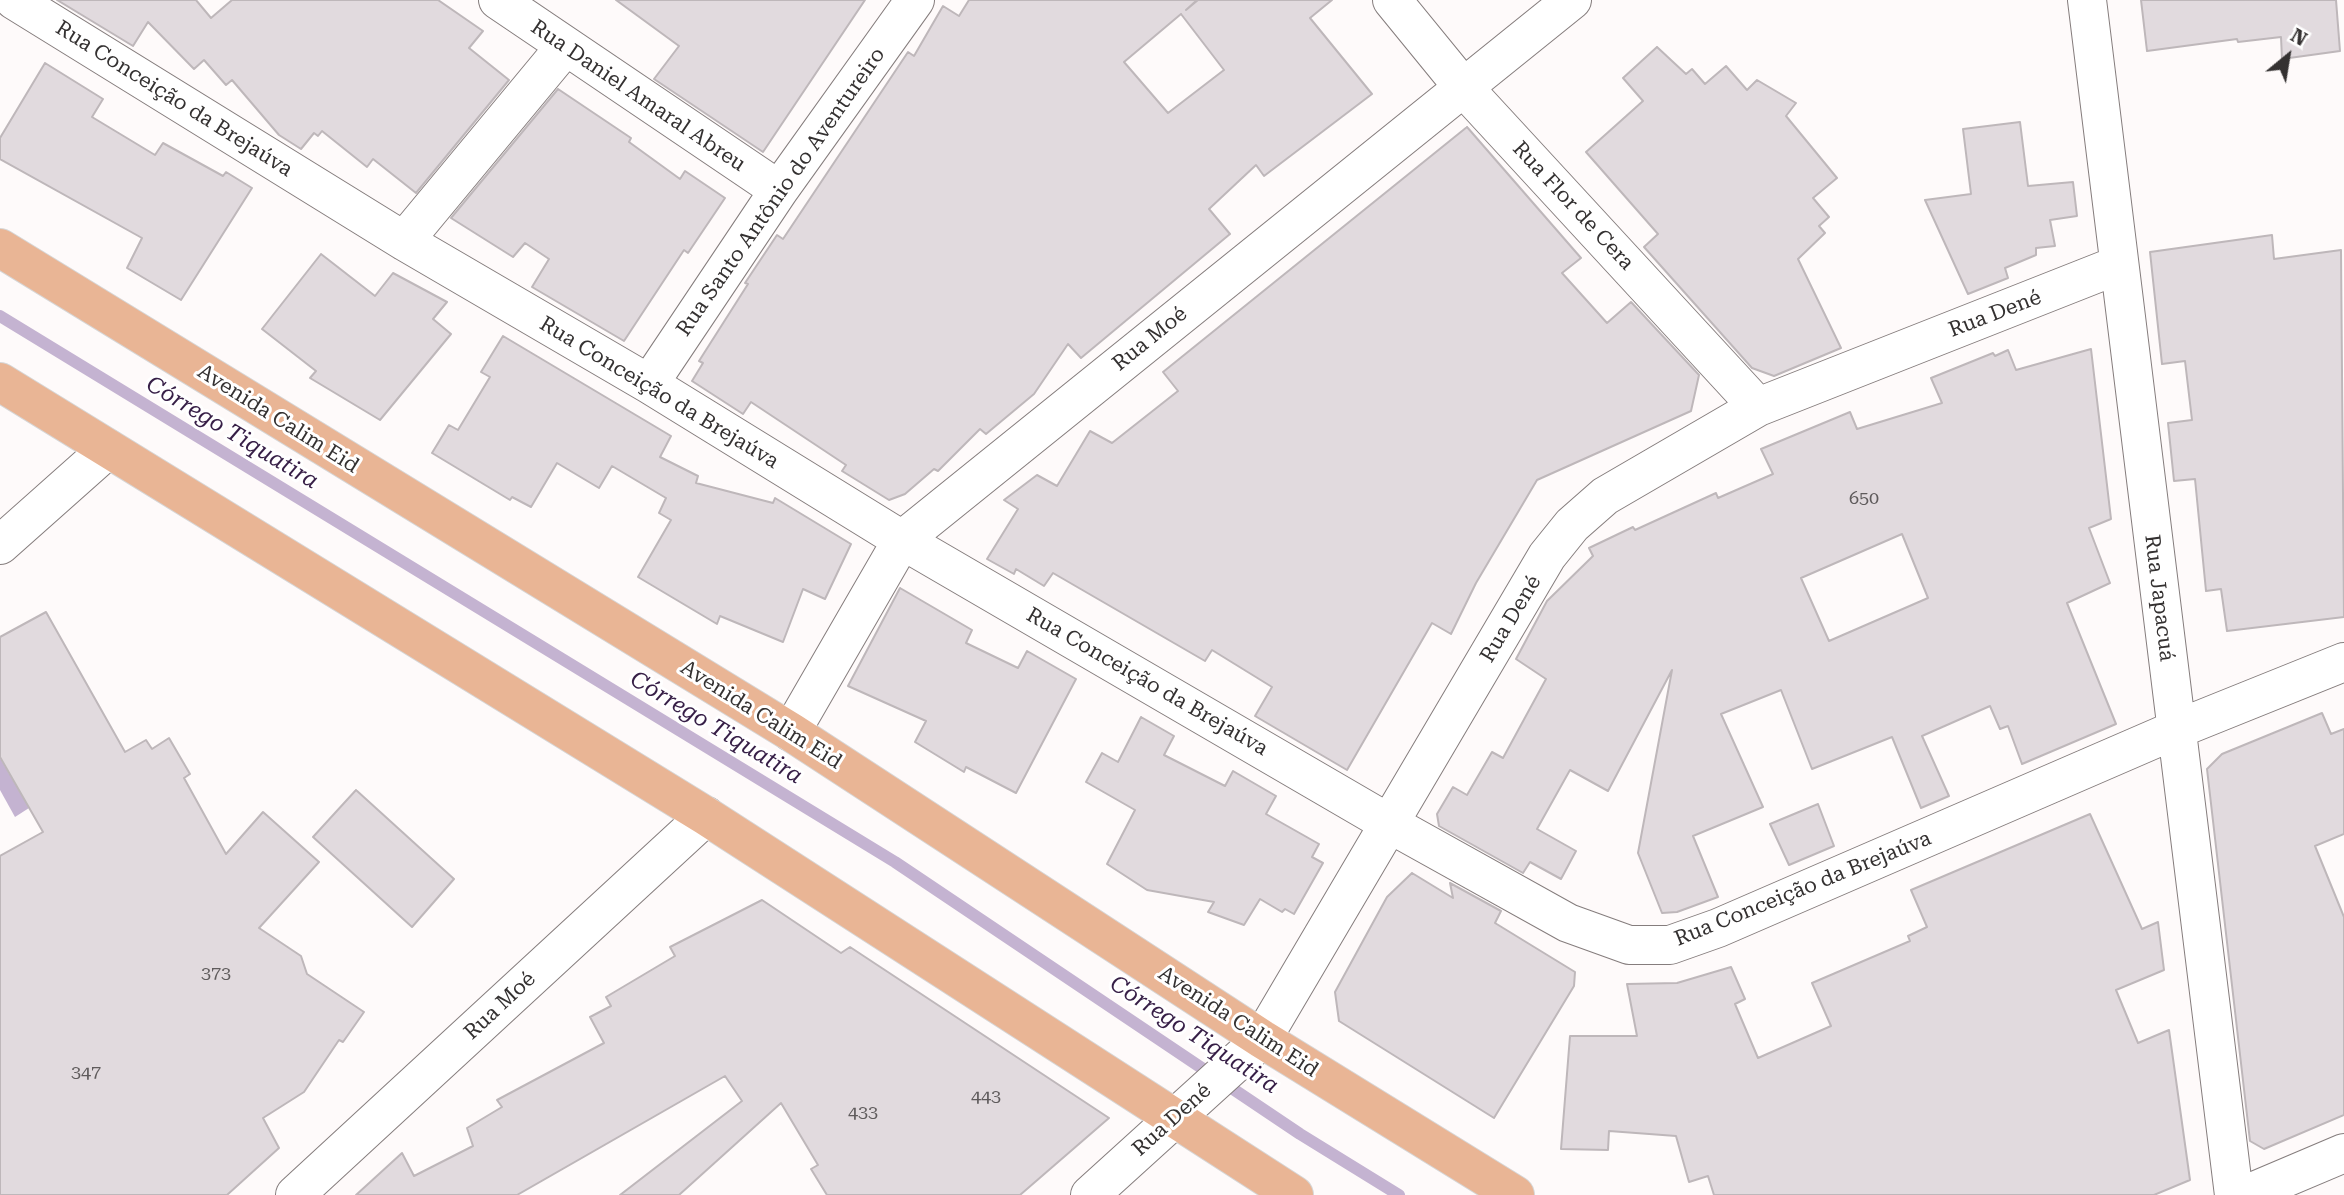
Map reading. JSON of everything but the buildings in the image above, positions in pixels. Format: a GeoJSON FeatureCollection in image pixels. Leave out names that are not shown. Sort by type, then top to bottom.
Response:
{"type":"FeatureCollection","features":[{"type":"Feature","properties":{"kind":"main road","name":"Avenida Calim Eid"},"geometry":{"type":"LineString","coordinates":[[0,248],[791,732],[1250,1050],[1515,1195]]}},
{"type":"Feature","properties":{"kind":"main road"},"geometry":{"type":"LineString","coordinates":[[0,382],[1186,1107],[1294,1195]]}},
{"type":"Feature","properties":{"kind":"street","name":"Rua Conceição da Brejaúva"},"geometry":{"type":"LineString","coordinates":[[14,0],[404,241],[649,384],[902,540],[1390,824],[1568,923],[1629,945],[1670,945],[1767,908],[2175,730],[2344,662]]}},
{"type":"Feature","properties":{"kind":"street","name":"Rua Daniel Amaral Abreu"},"geometry":{"type":"LineString","coordinates":[[498,0],[565,48],[779,190]]}},
{"type":"Feature","properties":{"kind":"street","name":"Rua Santo Antônio do Aventureiro"},"geometry":{"type":"LineString","coordinates":[[649,384],[779,190],[915,0]]}},
{"type":"Feature","properties":{"kind":"street","name":"Rua Flor de Cera"},"geometry":{"type":"LineString","coordinates":[[1392,0],[1463,87],[1758,407]]}},
{"type":"Feature","properties":{"kind":"street","name":"Rua Moé"},"geometry":{"type":"LineString","coordinates":[[791,732],[902,540],[1572,0]]}},
{"type":"Feature","properties":{"kind":"street","name":"Rua Japacuá"},"geometry":{"type":"LineString","coordinates":[[2087,0],[2234,1195]]}},
{"type":"Feature","properties":{"kind":"street"},"geometry":{"type":"LineString","coordinates":[[404,241],[565,48]]}},
{"type":"Feature","properties":{"kind":"street","name":"Rua Dené"},"geometry":{"type":"LineString","coordinates":[[1090,1195],[1250,1050],[1390,824],[1548,556],[1572,525],[1605,496],[1758,407],[2118,265]]}},
{"type":"Feature","properties":{"kind":"street"},"geometry":{"type":"LineString","coordinates":[[0,545],[108,449]]}},
{"type":"Feature","properties":{"kind":"street","name":"Rua Moé"},"geometry":{"type":"LineString","coordinates":[[295,1195],[706,816]]}},
{"type":"Feature","properties":{"kind":"street"},"geometry":{"type":"LineString","coordinates":[[2245,1195],[2344,1153]]}},
{"type":"Feature","properties":{"kind":"shaded area"},"geometry":{"type":"Polygon","coordinates":[[[0,758],[29,808],[15,817],[0,790],[0,758]]]}},
{"type":"Feature","properties":{"kind":"waterway","name":"Córrego Tiquatira"},"geometry":{"type":"LineString","coordinates":[[0,316],[895,862],[1300,1134],[1399,1195]]}}]}
